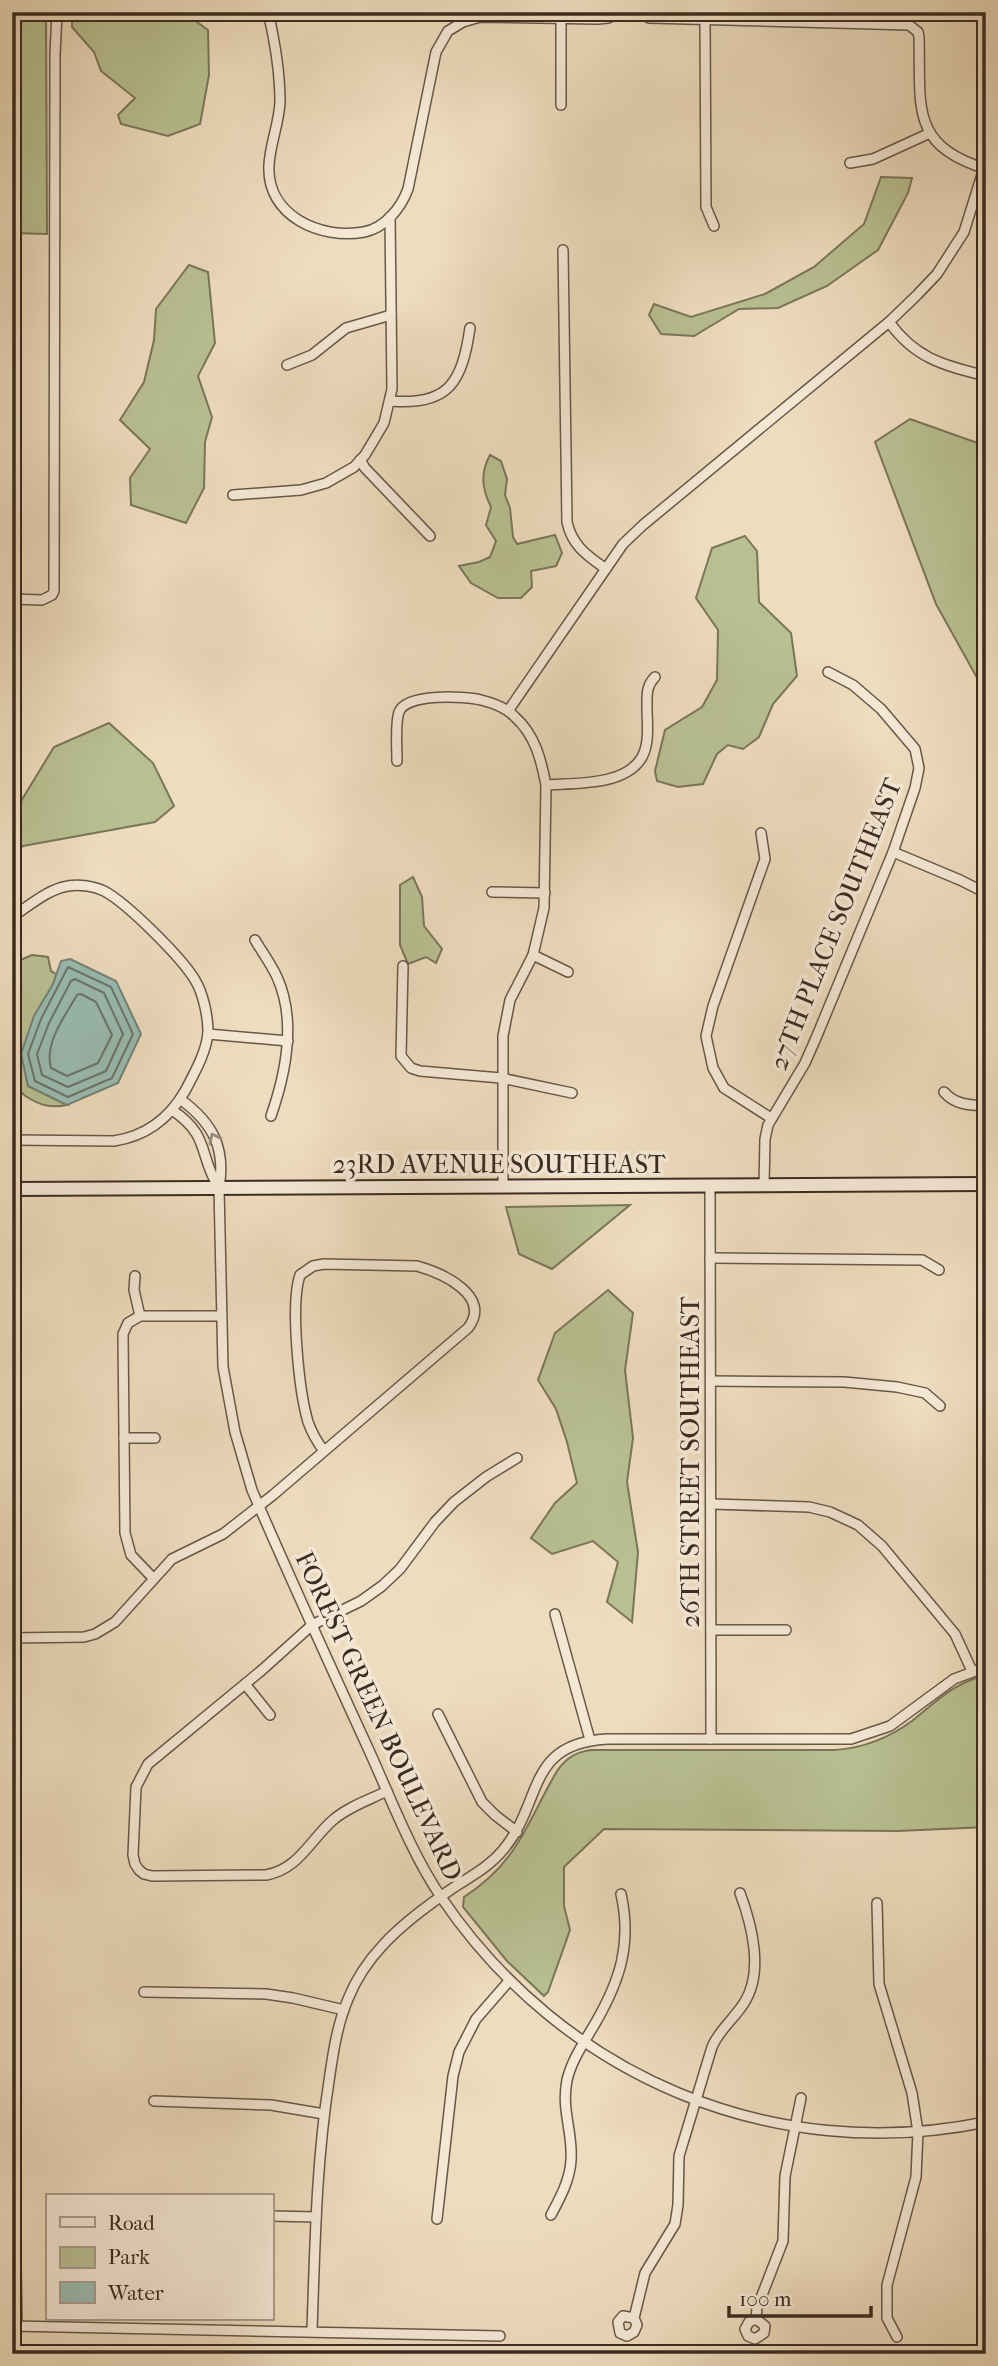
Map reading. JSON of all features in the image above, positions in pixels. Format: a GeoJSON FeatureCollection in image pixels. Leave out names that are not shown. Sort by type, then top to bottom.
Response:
{"type":"FeatureCollection","features":[{"type":"Feature","properties":{"kind":"street"},"geometry":{"type":"LineString","coordinates":[[12,599],[42,600],[52,595],[54,590],[57,12]]}},
{"type":"Feature","properties":{"kind":"street"},"geometry":{"type":"LineString","coordinates":[[268,12],[279,78],[280,105],[269,165],[270,181],[278,200],[291,217],[323,230],[360,233],[390,217],[403,202],[436,52],[449,31],[479,15],[561,19],[608,18],[622,12]]}},
{"type":"Feature","properties":{"kind":"street"},"geometry":{"type":"LineString","coordinates":[[508,711],[623,544],[889,322],[937,274],[964,232],[985,169],[953,157],[930,134],[921,108],[919,37],[914,28],[903,24],[649,18]]}},
{"type":"Feature","properties":{"kind":"street"},"geometry":{"type":"LineString","coordinates":[[561,19],[561,105]]}},
{"type":"Feature","properties":{"kind":"street"},"geometry":{"type":"LineString","coordinates":[[705,20],[706,207],[714,226]]}},
{"type":"Feature","properties":{"kind":"street"},"geometry":{"type":"LineString","coordinates":[[850,163],[873,159],[930,134]]}},
{"type":"Feature","properties":{"kind":"street"},"geometry":{"type":"LineString","coordinates":[[233,495],[280,493],[314,487],[335,479],[354,467],[384,423],[391,401],[390,217]]}},
{"type":"Feature","properties":{"kind":"street"},"geometry":{"type":"LineString","coordinates":[[564,250],[567,522],[571,537],[581,551],[606,569]]}},
{"type":"Feature","properties":{"kind":"street"},"geometry":{"type":"LineString","coordinates":[[286,365],[312,355],[346,328],[391,315]]}},
{"type":"Feature","properties":{"kind":"street"},"geometry":{"type":"LineString","coordinates":[[889,322],[899,336],[922,356],[939,364],[986,376]]}},
{"type":"Feature","properties":{"kind":"street"},"geometry":{"type":"LineString","coordinates":[[391,401],[425,400],[444,391],[461,368],[470,328]]}},
{"type":"Feature","properties":{"kind":"street"},"geometry":{"type":"LineString","coordinates":[[360,460],[430,536]]}},
{"type":"Feature","properties":{"kind":"street","name":"27TH PLACE SOUTHEAST"},"geometry":{"type":"LineString","coordinates":[[764,1185],[765,1139],[771,1118],[805,1063],[893,852],[919,775],[918,754],[908,739],[866,694],[828,672]]}},
{"type":"Feature","properties":{"kind":"street"},"geometry":{"type":"LineString","coordinates":[[546,785],[603,780],[618,776],[635,766],[645,751],[647,688],[655,677]]}},
{"type":"Feature","properties":{"kind":"street"},"geometry":{"type":"LineString","coordinates":[[397,761],[399,712],[405,704],[417,698],[480,700],[508,711],[523,724],[534,742],[546,785],[544,908],[533,955],[507,1010],[503,1036],[503,1186]]}},
{"type":"Feature","properties":{"kind":"street"},"geometry":{"type":"LineString","coordinates":[[761,832],[765,859],[713,1006],[706,1036],[713,1068],[724,1088],[771,1118]]}},
{"type":"Feature","properties":{"kind":"street"},"geometry":{"type":"LineString","coordinates":[[893,852],[986,893]]}},
{"type":"Feature","properties":{"kind":"street"},"geometry":{"type":"LineString","coordinates":[[12,917],[55,890],[64,887],[96,887],[119,901],[175,955],[198,986],[208,1034],[201,1057],[180,1099],[151,1129],[127,1139],[114,1141],[12,1140]]}},
{"type":"Feature","properties":{"kind":"street"},"geometry":{"type":"LineString","coordinates":[[492,892],[545,893]]}},
{"type":"Feature","properties":{"kind":"street"},"geometry":{"type":"LineString","coordinates":[[255,940],[280,984],[286,1013],[288,1041],[280,1092],[271,1116]]}},
{"type":"Feature","properties":{"kind":"street"},"geometry":{"type":"LineString","coordinates":[[533,955],[568,972]]}},
{"type":"Feature","properties":{"kind":"street"},"geometry":{"type":"LineString","coordinates":[[403,966],[400,1042],[401,1056],[406,1064],[419,1071],[501,1078],[572,1093]]}},
{"type":"Feature","properties":{"kind":"street"},"geometry":{"type":"LineString","coordinates":[[208,1034],[288,1041]]}},
{"type":"Feature","properties":{"kind":"street"},"geometry":{"type":"LineString","coordinates":[[944,1092],[950,1100],[986,1107]]}},
{"type":"Feature","properties":{"kind":"street","name":"FOREST GREEN BOULEVARD"},"geometry":{"type":"LineString","coordinates":[[180,1099],[194,1109],[215,1136],[223,1167],[219,1188],[223,1367],[243,1461],[258,1504],[387,1791],[441,1897],[478,1946],[509,1981],[584,2043],[640,2076],[696,2101],[794,2127],[862,2133],[918,2132],[986,2122]]}},
{"type":"Feature","properties":{"kind":"street"},"geometry":{"type":"LineString","coordinates":[[172,1110],[186,1120],[198,1134],[204,1147],[209,1172],[219,1188]]}},
{"type":"Feature","properties":{"kind":"street","name":"23RD AVENUE SOUTHEAST"},"geometry":{"type":"LineString","coordinates":[[12,1189],[986,1184]]}},
{"type":"Feature","properties":{"kind":"street","name":"26TH STREET SOUTHEAST"},"geometry":{"type":"LineString","coordinates":[[710,1185],[712,1739]]}},
{"type":"Feature","properties":{"kind":"street"},"geometry":{"type":"LineString","coordinates":[[710,1258],[922,1260],[939,1270]]}},
{"type":"Feature","properties":{"kind":"street"},"geometry":{"type":"LineString","coordinates":[[12,1638],[72,1638],[95,1634],[115,1622],[172,1559],[215,1540],[273,1495],[468,1328],[474,1317],[473,1300],[465,1290],[428,1269],[417,1266],[324,1264],[306,1269],[300,1275],[296,1292],[298,1363],[308,1422],[316,1441],[324,1451]]}},
{"type":"Feature","properties":{"kind":"street"},"geometry":{"type":"LineString","coordinates":[[135,1276],[134,1290],[140,1316]]}},
{"type":"Feature","properties":{"kind":"street"},"geometry":{"type":"LineString","coordinates":[[153,1578],[131,1555],[126,1540],[123,1334],[128,1323],[140,1316],[222,1316]]}},
{"type":"Feature","properties":{"kind":"street"},"geometry":{"type":"LineString","coordinates":[[711,1381],[844,1382],[897,1387],[925,1393],[940,1406]]}},
{"type":"Feature","properties":{"kind":"street"},"geometry":{"type":"LineString","coordinates":[[124,1438],[155,1438]]}},
{"type":"Feature","properties":{"kind":"street"},"geometry":{"type":"LineString","coordinates":[[387,1791],[345,1811],[332,1821],[295,1863],[276,1873],[152,1876],[144,1874],[135,1864],[132,1833],[136,1787],[148,1764],[313,1625],[361,1601],[382,1586],[400,1569],[435,1522],[454,1502],[486,1477],[517,1458]]}},
{"type":"Feature","properties":{"kind":"street"},"geometry":{"type":"LineString","coordinates":[[711,1504],[809,1507],[830,1512],[858,1525],[882,1546],[955,1634],[972,1671]]}},
{"type":"Feature","properties":{"kind":"street"},"geometry":{"type":"LineString","coordinates":[[555,1614],[590,1740]]}},
{"type":"Feature","properties":{"kind":"street"},"geometry":{"type":"LineString","coordinates":[[711,1630],[786,1630]]}},
{"type":"Feature","properties":{"kind":"street"},"geometry":{"type":"LineString","coordinates":[[312,2330],[316,2217],[324,2114],[336,2037],[344,2010],[363,1970],[383,1946],[406,1924],[485,1868],[502,1851],[517,1832],[545,1767],[556,1754],[590,1740],[831,1741],[861,1737],[899,1721],[954,1679],[986,1667]]}},
{"type":"Feature","properties":{"kind":"street"},"geometry":{"type":"LineString","coordinates":[[245,1684],[270,1715]]}},
{"type":"Feature","properties":{"kind":"street"},"geometry":{"type":"LineString","coordinates":[[438,1714],[482,1801],[517,1832]]}},
{"type":"Feature","properties":{"kind":"street"},"geometry":{"type":"LineString","coordinates":[[634,2318],[645,2273],[675,2224],[679,2156],[714,2040],[751,1990],[753,1956],[750,1918],[740,1893]]}},
{"type":"Feature","properties":{"kind":"street"},"geometry":{"type":"LineString","coordinates":[[551,2215],[569,2174],[571,2145],[565,2119],[565,2091],[573,2063],[610,1995],[621,1965],[626,1932],[621,1894]]}},
{"type":"Feature","properties":{"kind":"street"},"geometry":{"type":"LineString","coordinates":[[877,1903],[879,1984],[912,2093],[918,2132],[916,2177],[887,2285],[887,2318],[897,2337]]}},
{"type":"Feature","properties":{"kind":"street"},"geometry":{"type":"LineString","coordinates":[[12,1972],[12,1984]]}},
{"type":"Feature","properties":{"kind":"street"},"geometry":{"type":"LineString","coordinates":[[437,2219],[453,2077],[459,2052],[476,2019],[509,1981]]}},
{"type":"Feature","properties":{"kind":"street"},"geometry":{"type":"LineString","coordinates":[[144,1992],[265,1994],[344,2010]]}},
{"type":"Feature","properties":{"kind":"street"},"geometry":{"type":"LineString","coordinates":[[756,2319],[760,2298],[783,2241],[785,2176],[801,2098]]}},
{"type":"Feature","properties":{"kind":"street"},"geometry":{"type":"LineString","coordinates":[[153,2101],[271,2105],[324,2114]]}},
{"type":"Feature","properties":{"kind":"street"},"geometry":{"type":"LineString","coordinates":[[12,2185],[15,2216],[14,2326],[312,2330],[328,2334],[500,2336]]}},
{"type":"Feature","properties":{"kind":"street"},"geometry":{"type":"LineString","coordinates":[[273,2216],[316,2217]]}},
{"type":"Feature","properties":{"kind":"green space"},"geometry":{"type":"Polygon","coordinates":[[[12,12],[46,12],[47,234],[12,233],[12,12]]]}},
{"type":"Feature","properties":{"kind":"green space"},"geometry":{"type":"Polygon","coordinates":[[[72,12],[183,12],[208,30],[209,75],[200,124],[168,136],[121,124],[118,115],[135,98],[101,71],[94,52],[72,27],[72,12]]]}},
{"type":"Feature","properties":{"kind":"green space"},"geometry":{"type":"Polygon","coordinates":[[[881,177],[912,178],[908,193],[878,250],[827,286],[778,308],[739,309],[694,336],[661,334],[649,315],[654,304],[691,317],[765,294],[814,267],[864,224],[881,177]]]}},
{"type":"Feature","properties":{"kind":"green space"},"geometry":{"type":"Polygon","coordinates":[[[189,265],[208,272],[215,343],[198,376],[212,417],[205,442],[204,488],[186,523],[131,505],[130,478],[150,449],[120,420],[144,382],[154,340],[156,309],[189,265]]]}},
{"type":"Feature","properties":{"kind":"green space"},"geometry":{"type":"Polygon","coordinates":[[[910,419],[986,446],[986,694],[936,604],[875,442],[910,419]]]}},
{"type":"Feature","properties":{"kind":"green space"},"geometry":{"type":"Polygon","coordinates":[[[490,455],[501,461],[507,479],[505,495],[510,508],[513,537],[517,544],[555,535],[562,553],[556,566],[531,571],[532,587],[521,598],[498,598],[471,583],[459,566],[490,557],[496,541],[486,525],[491,507],[484,487],[484,475],[490,455]]]}},
{"type":"Feature","properties":{"kind":"green space"},"geometry":{"type":"Polygon","coordinates":[[[745,536],[757,551],[759,602],[791,633],[797,676],[773,704],[759,737],[743,749],[728,745],[717,754],[703,784],[678,787],[657,781],[655,771],[665,730],[702,707],[717,680],[718,630],[696,598],[712,548],[745,536]]]}},
{"type":"Feature","properties":{"kind":"green space"},"geometry":{"type":"Polygon","coordinates":[[[109,723],[153,763],[174,806],[155,822],[23,846],[12,855],[12,811],[18,806],[54,747],[109,723]]]}},
{"type":"Feature","properties":{"kind":"green space"},"geometry":{"type":"Polygon","coordinates":[[[413,877],[422,897],[424,926],[442,949],[436,963],[426,957],[408,964],[400,945],[400,885],[413,877]]]}},
{"type":"Feature","properties":{"kind":"green space"},"geometry":{"type":"Polygon","coordinates":[[[32,955],[48,957],[51,971],[56,974],[28,1086],[67,1105],[42,1104],[12,1086],[12,957],[18,961],[32,955]]]}},
{"type":"Feature","properties":{"kind":"green space"},"geometry":{"type":"Polygon","coordinates":[[[630,1205],[552,1269],[519,1254],[506,1207],[630,1205]]]}},
{"type":"Feature","properties":{"kind":"green space"},"geometry":{"type":"Polygon","coordinates":[[[608,1290],[633,1313],[625,1370],[633,1438],[627,1482],[638,1552],[632,1622],[607,1602],[618,1562],[593,1541],[552,1554],[531,1538],[555,1503],[577,1483],[556,1409],[538,1380],[555,1333],[608,1290]]]}},
{"type":"Feature","properties":{"kind":"green space"},"geometry":{"type":"Polygon","coordinates":[[[986,1675],[986,1827],[898,1831],[604,1829],[564,1867],[564,1906],[570,1930],[548,1992],[544,1996],[507,1961],[463,1907],[464,1897],[497,1870],[509,1855],[520,1840],[557,1771],[576,1754],[591,1750],[835,1750],[856,1747],[894,1732],[954,1688],[986,1675]]]}},
{"type":"Feature","properties":{"kind":"water"},"geometry":{"type":"Polygon","coordinates":[[[70,959],[116,981],[141,1034],[118,1083],[67,1105],[28,1086],[21,1054],[34,1016],[53,984],[61,961],[70,959]]]}}]}
